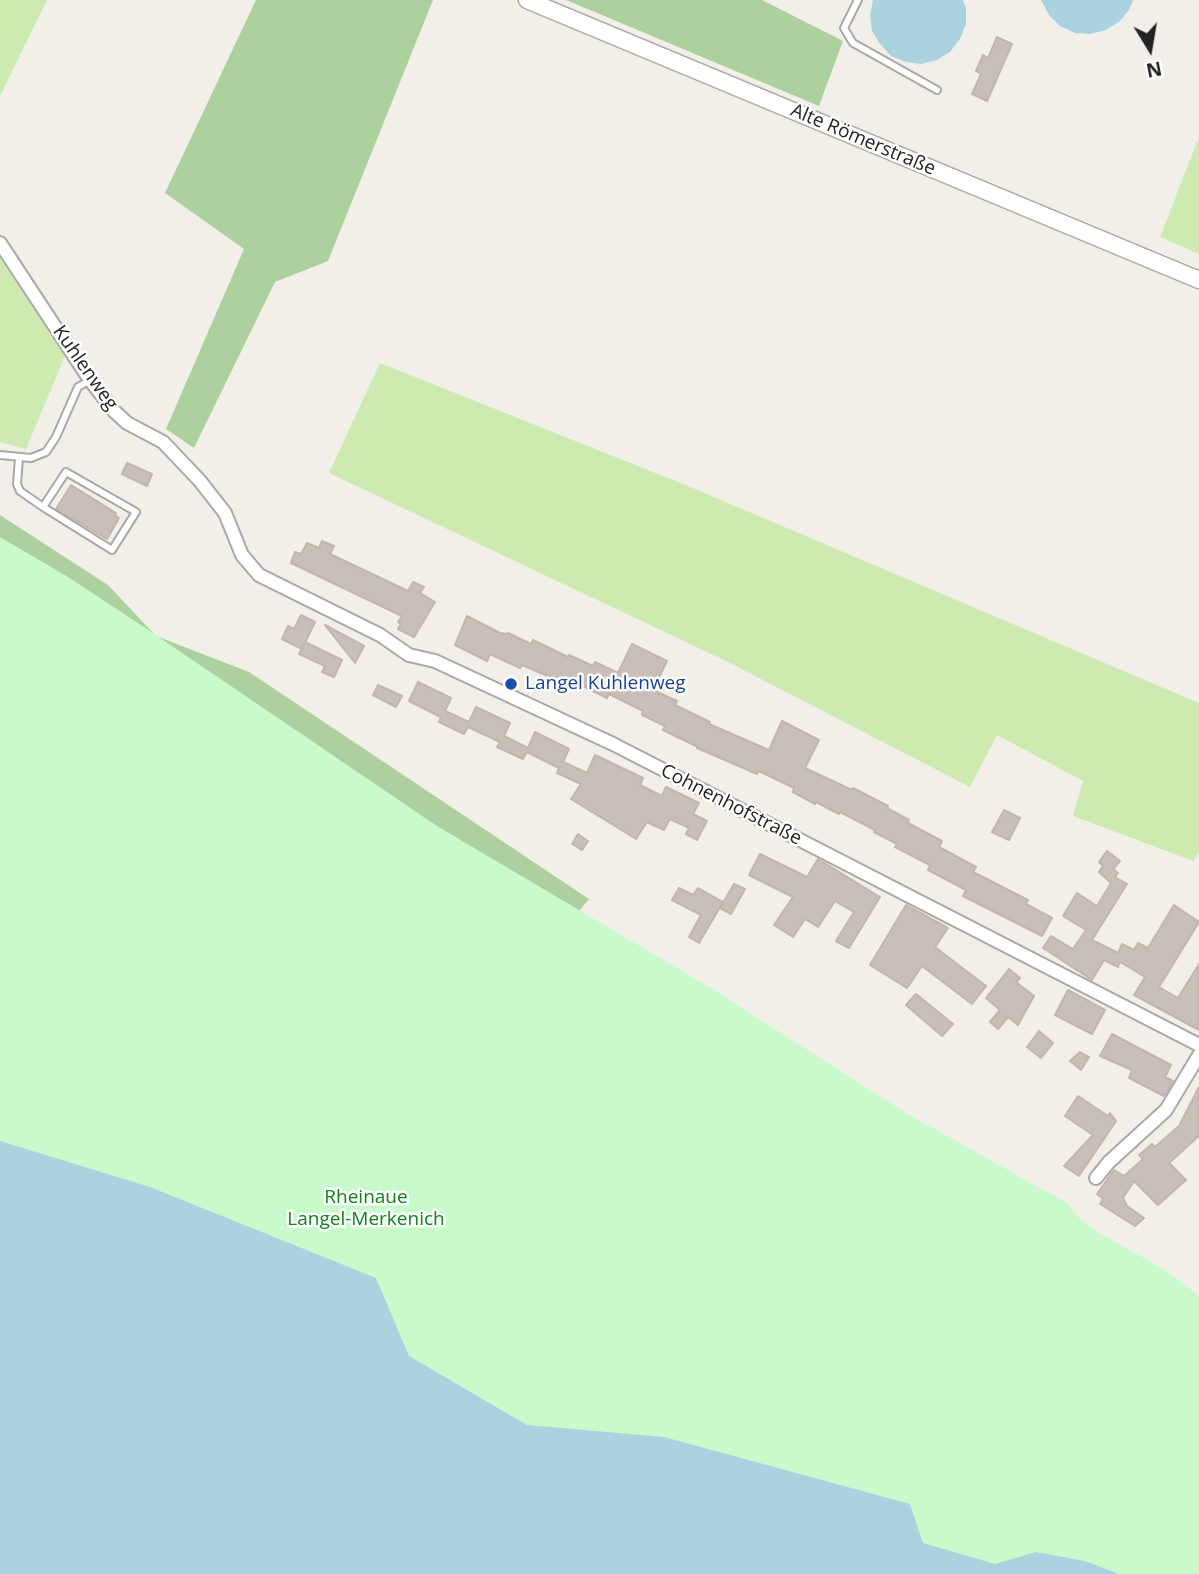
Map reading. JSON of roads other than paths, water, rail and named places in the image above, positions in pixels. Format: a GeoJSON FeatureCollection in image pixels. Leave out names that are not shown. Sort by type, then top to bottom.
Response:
{"type":"FeatureCollection","features":[{"type":"Feature","properties":{"kind":"street","name":"Alte Römerstraße"},"geometry":{"type":"LineString","coordinates":[[527,0],[1199,280]]}},
{"type":"Feature","properties":{"kind":"street","name":"Kuhlenweg"},"geometry":{"type":"LineString","coordinates":[[0,243],[90,380],[114,411],[127,423],[163,442],[200,481],[225,513],[242,555],[259,575]]}},
{"type":"Feature","properties":{"kind":"street","name":"Cohnenhofstraße"},"geometry":{"type":"LineString","coordinates":[[259,575],[380,635],[409,655],[435,661],[613,744],[1199,1045]]}},
{"type":"Feature","properties":{"kind":"street"},"geometry":{"type":"LineString","coordinates":[[1096,1178],[1109,1162],[1166,1110],[1199,1055]]}},
{"type":"Feature","properties":{"kind":"lane"},"geometry":{"type":"LineString","coordinates":[[858,0],[844,28],[853,43],[937,90]]}},
{"type":"Feature","properties":{"kind":"lane"},"geometry":{"type":"LineString","coordinates":[[0,455],[31,458],[46,452],[56,438],[78,387],[90,380]]}},
{"type":"Feature","properties":{"kind":"lane"},"geometry":{"type":"LineString","coordinates":[[19,458],[17,484],[20,491],[43,507],[112,550],[136,512],[66,472],[43,507]]}},
{"type":"Feature","properties":{"kind":"water"},"geometry":{"type":"Polygon","coordinates":[[[873,0],[963,0],[966,24],[960,39],[950,52],[937,60],[921,64],[906,62],[891,56],[872,31],[870,15],[873,0]]]}},
{"type":"Feature","properties":{"kind":"water"},"geometry":{"type":"Polygon","coordinates":[[[1041,0],[1133,0],[1119,22],[1106,30],[1090,34],[1075,33],[1060,26],[1049,15],[1041,0]]]}},
{"type":"Feature","properties":{"kind":"water"},"geometry":{"type":"Polygon","coordinates":[[[0,1141],[150,1187],[376,1278],[409,1356],[527,1425],[664,1437],[910,1504],[923,1543],[995,1564],[1036,1552],[1085,1561],[1119,1574],[0,1574],[0,1141]]]}},
{"type":"Feature","properties":{"kind":"place","name":"Langel Kuhlenweg"},"geometry":{"type":"Point","coordinates":[511,684]}},
{"type":"Feature","properties":{"kind":"park label","name":"Rheinaue Langel-Merkenich"},"geometry":{"type":"Point","coordinates":[366,1209]}}]}
